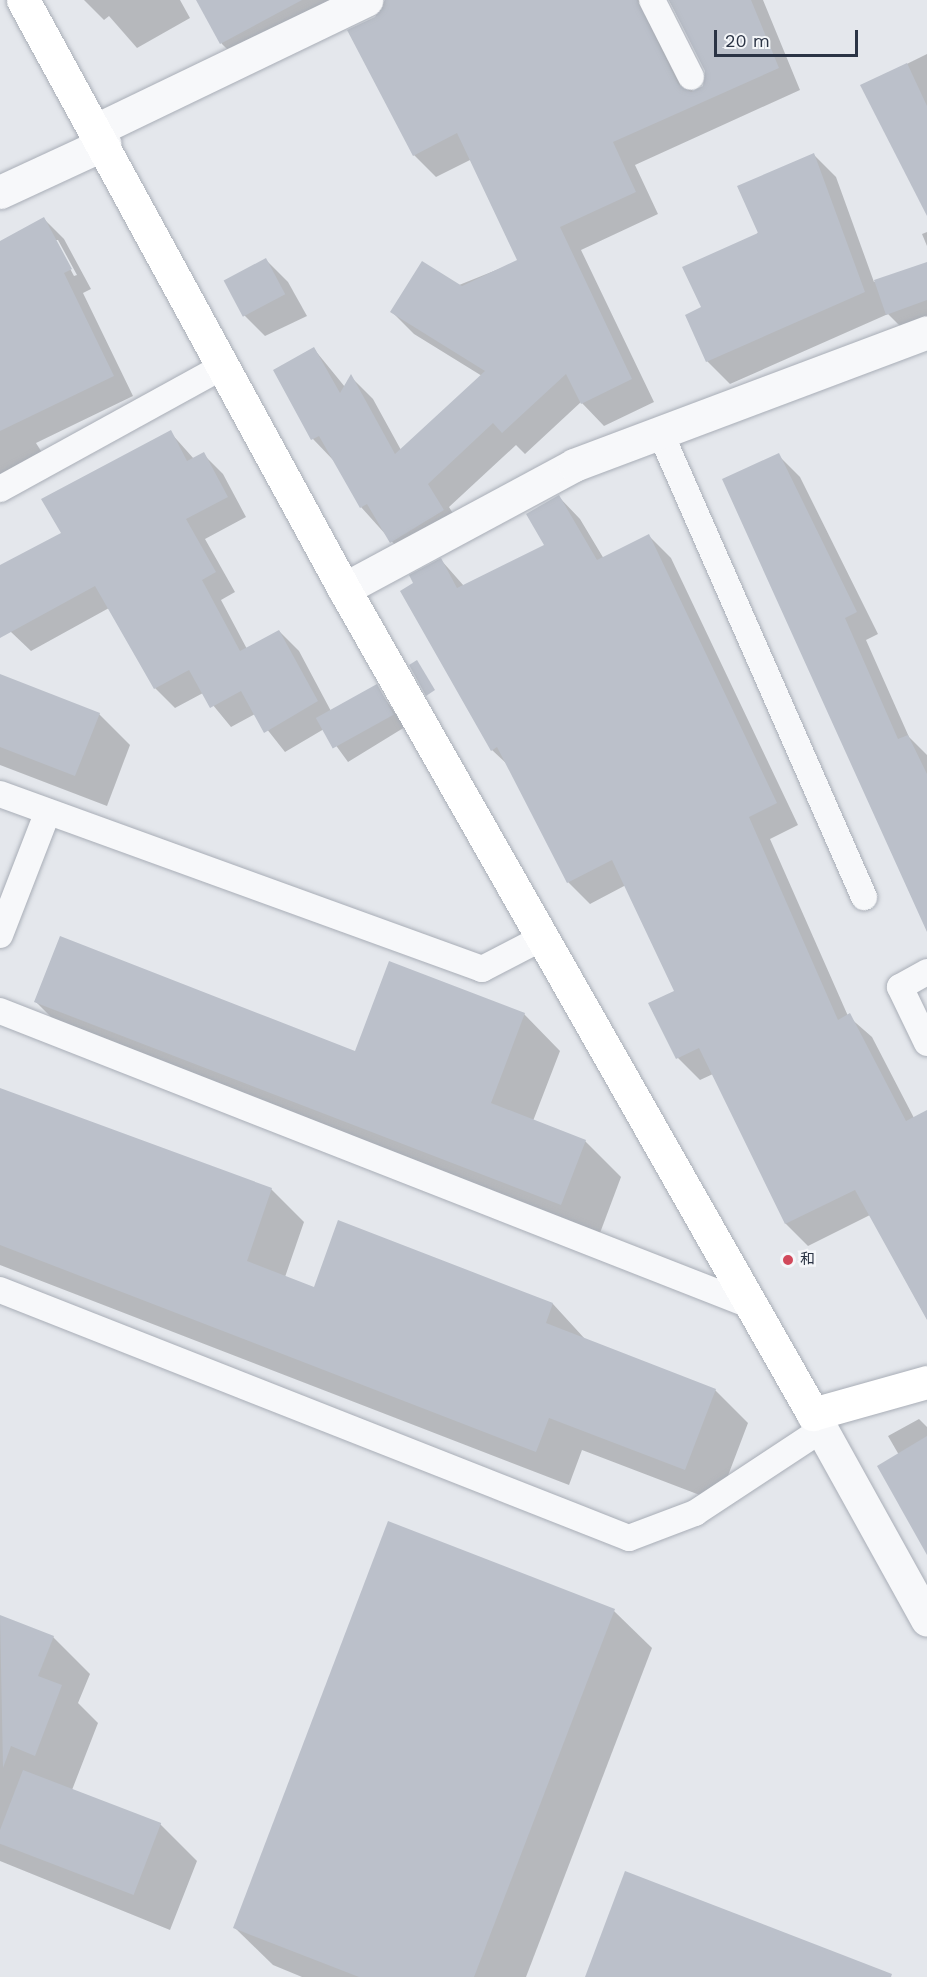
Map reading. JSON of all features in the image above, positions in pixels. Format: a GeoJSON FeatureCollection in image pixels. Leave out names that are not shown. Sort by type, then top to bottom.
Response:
{"type":"FeatureCollection","features":[{"type":"Feature","properties":{"kind":"street"},"geometry":{"type":"LineString","coordinates":[[23,0],[100,137],[344,589],[752,1306],[927,1620]]}},
{"type":"Feature","properties":{"kind":"street"},"geometry":{"type":"LineString","coordinates":[[0,192],[100,137],[366,0]]}},
{"type":"Feature","properties":{"kind":"street"},"geometry":{"type":"LineString","coordinates":[[344,589],[574,465],[927,332]]}},
{"type":"Feature","properties":{"kind":"street"},"geometry":{"type":"LineString","coordinates":[[817,1422],[927,1382]]}},
{"type":"Feature","properties":{"kind":"lane"},"geometry":{"type":"LineString","coordinates":[[652,0],[691,77]]}},
{"type":"Feature","properties":{"kind":"lane"},"geometry":{"type":"LineString","coordinates":[[0,489],[224,366]]}},
{"type":"Feature","properties":{"kind":"lane"},"geometry":{"type":"LineString","coordinates":[[660,432],[864,897]]}},
{"type":"Feature","properties":{"kind":"lane"},"geometry":{"type":"LineString","coordinates":[[0,794],[47,814],[482,969],[542,938]]}},
{"type":"Feature","properties":{"kind":"lane"},"geometry":{"type":"LineString","coordinates":[[0,935],[47,814]]}},
{"type":"Feature","properties":{"kind":"lane"},"geometry":{"type":"LineString","coordinates":[[927,972],[900,987],[927,1043]]}},
{"type":"Feature","properties":{"kind":"lane"},"geometry":{"type":"LineString","coordinates":[[0,1011],[752,1306]]}},
{"type":"Feature","properties":{"kind":"lane"},"geometry":{"type":"LineString","coordinates":[[0,1290],[629,1538],[695,1513],[817,1422]]}},
{"type":"Feature","properties":{"kind":"building"},"geometry":{"type":"Polygon","coordinates":[[[196,0],[302,0],[220,44],[196,0]]]}},
{"type":"Feature","properties":{"kind":"building"},"geometry":{"type":"Polygon","coordinates":[[[385,0],[637,0],[678,84],[691,92],[703,86],[705,71],[669,0],[751,0],[779,68],[613,142],[636,192],[560,227],[632,379],[581,404],[566,374],[502,433],[493,423],[428,484],[444,510],[390,543],[367,504],[360,508],[319,436],[311,440],[273,370],[314,347],[340,393],[351,374],[395,454],[485,371],[390,312],[422,261],[462,286],[517,260],[457,133],[413,156],[347,30],[375,17],[385,0]]]}},
{"type":"Feature","properties":{"kind":"building"},"geometry":{"type":"Polygon","coordinates":[[[907,63],[927,106],[927,216],[860,85],[907,63]]]}},
{"type":"Feature","properties":{"kind":"building"},"geometry":{"type":"Polygon","coordinates":[[[814,153],[865,292],[706,362],[685,315],[701,307],[682,267],[758,233],[737,186],[814,153]]]}},
{"type":"Feature","properties":{"kind":"building"},"geometry":{"type":"Polygon","coordinates":[[[44,217],[72,269],[64,273],[114,376],[0,431],[0,241],[44,217]]]}},
{"type":"Feature","properties":{"kind":"building"},"geometry":{"type":"Polygon","coordinates":[[[266,258],[285,294],[243,317],[224,281],[266,258]]]}},
{"type":"Feature","properties":{"kind":"building"},"geometry":{"type":"Polygon","coordinates":[[[927,262],[927,300],[886,315],[874,280],[927,262]]]}},
{"type":"Feature","properties":{"kind":"building"},"geometry":{"type":"Polygon","coordinates":[[[171,430],[187,461],[204,452],[228,497],[186,519],[216,572],[202,580],[240,651],[279,630],[318,701],[264,733],[241,691],[210,708],[189,670],[154,689],[95,586],[0,638],[0,565],[61,533],[41,499],[171,430]]]}},
{"type":"Feature","properties":{"kind":"building"},"geometry":{"type":"Polygon","coordinates":[[[779,453],[857,612],[845,618],[898,739],[908,735],[927,774],[927,932],[722,479],[779,453]]]}},
{"type":"Feature","properties":{"kind":"building"},"geometry":{"type":"Polygon","coordinates":[[[559,495],[597,560],[649,534],[777,803],[749,817],[838,1020],[850,1013],[906,1121],[927,1110],[927,1320],[855,1190],[785,1224],[699,1048],[676,1059],[648,1003],[674,991],[612,860],[567,883],[497,747],[491,751],[400,591],[413,583],[409,575],[441,558],[457,588],[544,545],[526,514],[559,495]]]}},
{"type":"Feature","properties":{"kind":"building"},"geometry":{"type":"Polygon","coordinates":[[[417,660],[435,690],[426,696],[409,665],[417,660]]]}},
{"type":"Feature","properties":{"kind":"building"},"geometry":{"type":"Polygon","coordinates":[[[0,674],[100,713],[75,776],[0,747],[0,674]]]}},
{"type":"Feature","properties":{"kind":"building"},"geometry":{"type":"Polygon","coordinates":[[[377,684],[394,715],[333,749],[316,718],[377,684]]]}},
{"type":"Feature","properties":{"kind":"building"},"geometry":{"type":"Polygon","coordinates":[[[60,936],[355,1051],[389,961],[525,1013],[491,1103],[586,1140],[561,1205],[34,1002],[60,936]]]}},
{"type":"Feature","properties":{"kind":"building"},"geometry":{"type":"Polygon","coordinates":[[[0,1088],[272,1188],[247,1261],[314,1287],[338,1220],[553,1303],[546,1323],[716,1389],[685,1470],[549,1418],[536,1452],[0,1245],[0,1088]]]}},
{"type":"Feature","properties":{"kind":"building"},"geometry":{"type":"Polygon","coordinates":[[[927,1436],[927,1555],[877,1466],[927,1436]]]}},
{"type":"Feature","properties":{"kind":"building"},"geometry":{"type":"Polygon","coordinates":[[[388,1521],[615,1609],[474,1977],[359,1977],[233,1928],[388,1521]]]}},
{"type":"Feature","properties":{"kind":"building"},"geometry":{"type":"Polygon","coordinates":[[[0,1615],[54,1636],[38,1676],[62,1685],[35,1756],[11,1746],[3,1768],[0,1615]]]}},
{"type":"Feature","properties":{"kind":"building"},"geometry":{"type":"Polygon","coordinates":[[[23,1770],[161,1823],[134,1895],[0,1844],[0,1830],[23,1770]]]}},
{"type":"Feature","properties":{"kind":"building"},"geometry":{"type":"Polygon","coordinates":[[[625,1871],[892,1974],[891,1977],[585,1977],[625,1871]]]}},
{"type":"Feature","properties":{"kind":"place","name":"和"},"geometry":{"type":"Point","coordinates":[788,1260]}}]}
